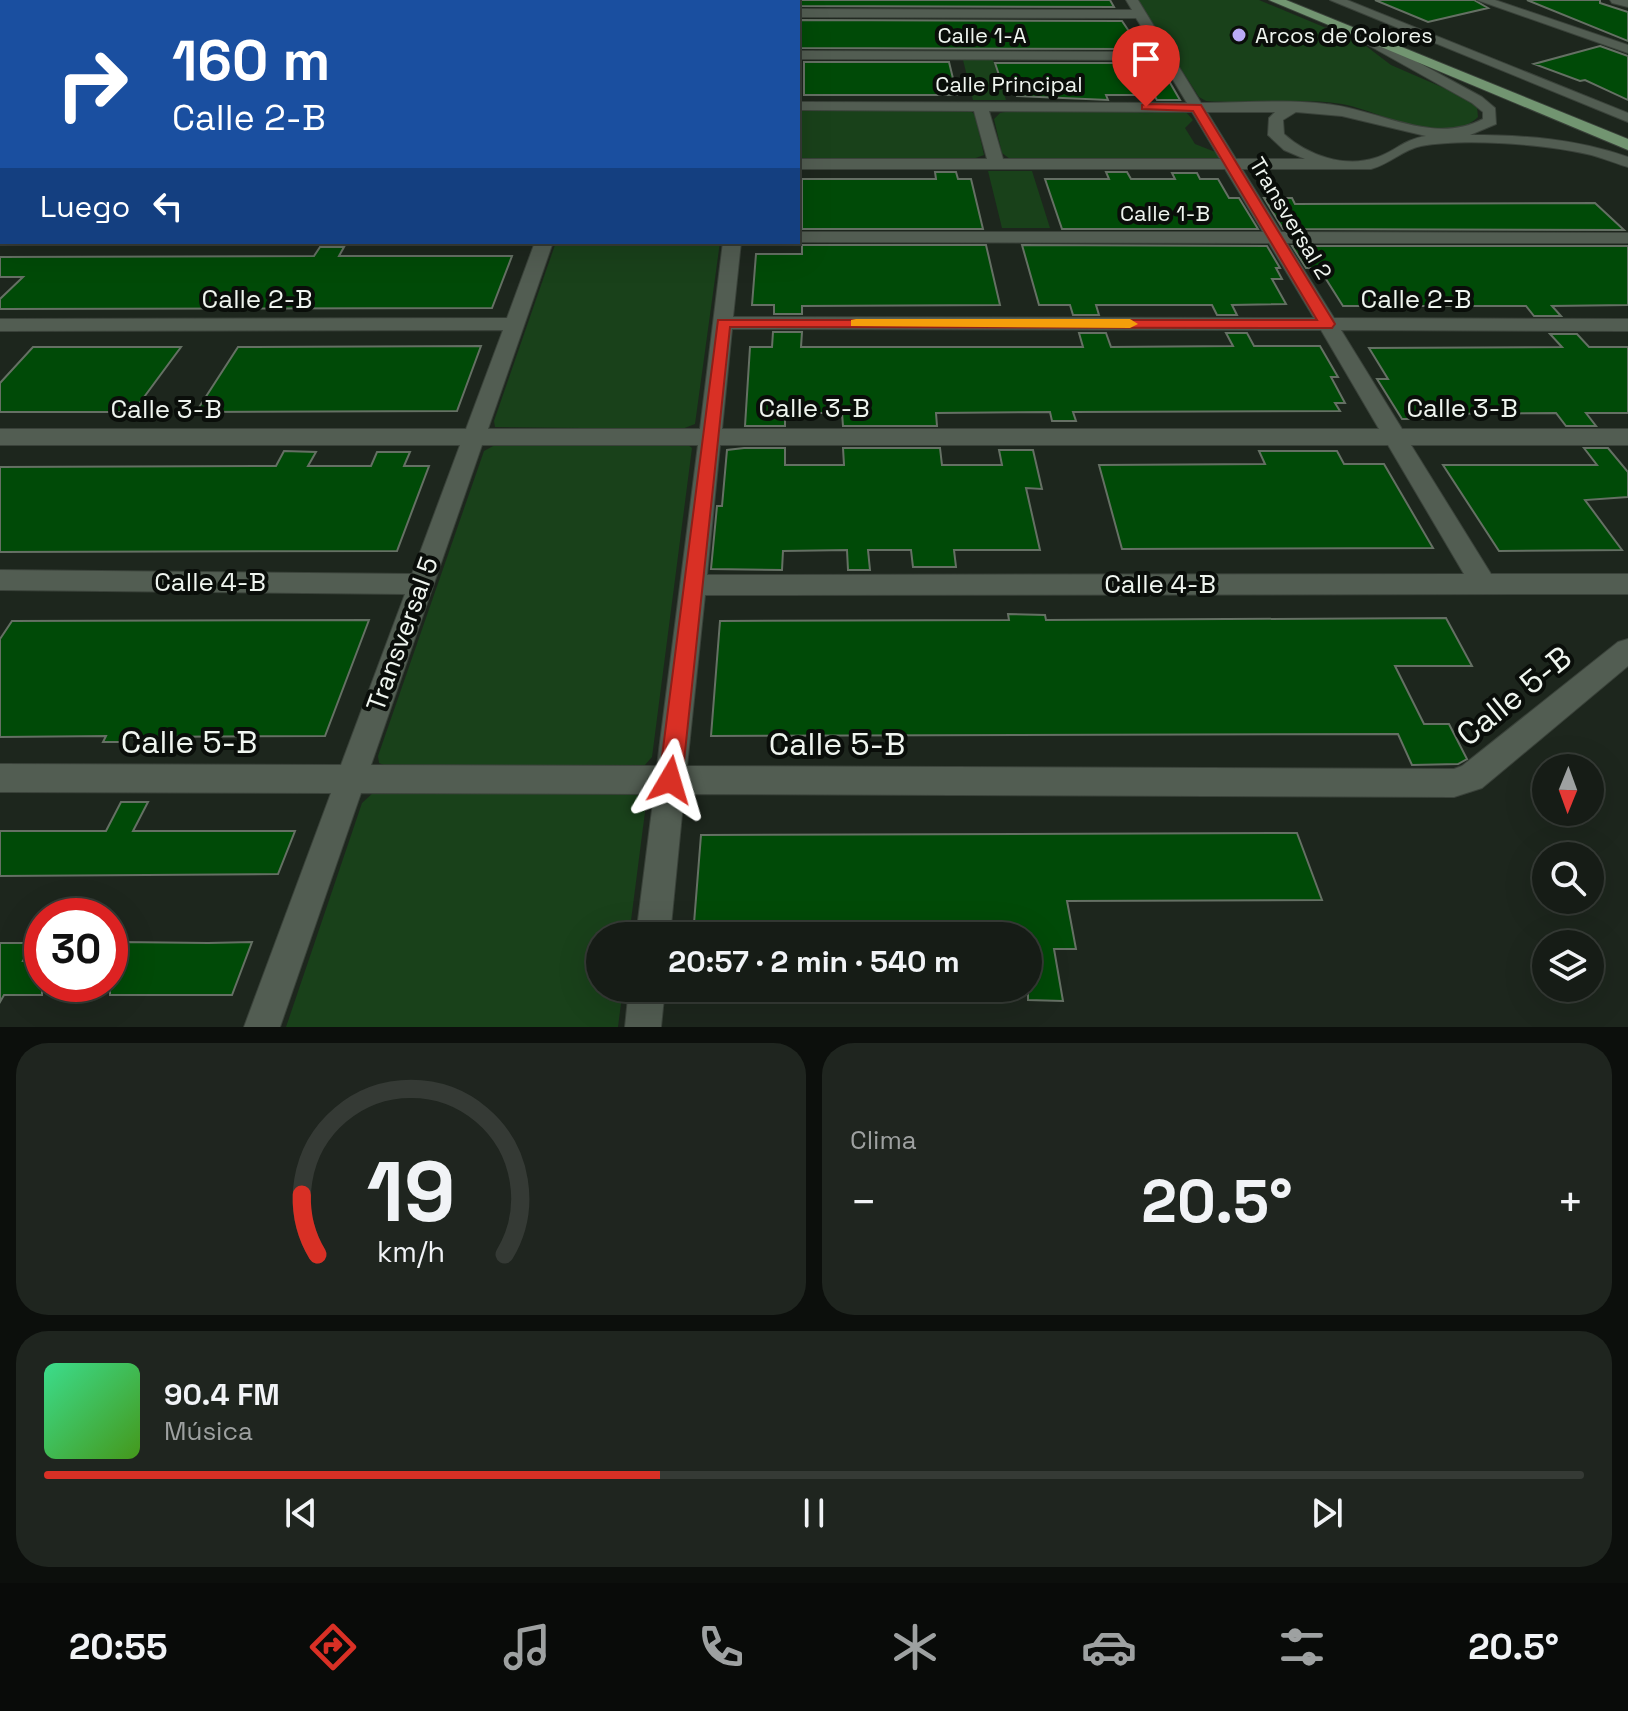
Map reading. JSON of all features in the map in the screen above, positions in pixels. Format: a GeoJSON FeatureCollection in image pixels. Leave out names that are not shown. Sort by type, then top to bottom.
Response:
{"type":"FeatureCollection","features":[{"type":"Feature","properties":{"kind":"main road"},"geometry":{"type":"LineString","coordinates":[[1275,0],[1628,145]]}},
{"type":"Feature","properties":{"kind":"main road"},"geometry":{"type":"LineString","coordinates":[[1298,0],[1628,133]]}},
{"type":"Feature","properties":{"kind":"street","name":"Transversal 2"},"geometry":{"type":"LineString","coordinates":[[1132,0],[1483,583]]}},
{"type":"Feature","properties":{"kind":"street"},"geometry":{"type":"LineString","coordinates":[[1336,0],[1628,118]]}},
{"type":"Feature","properties":{"kind":"street"},"geometry":{"type":"LineString","coordinates":[[1483,0],[1628,49]]}},
{"type":"Feature","properties":{"kind":"street"},"geometry":{"type":"LineString","coordinates":[[1616,0],[1628,3]]}},
{"type":"Feature","properties":{"kind":"street"},"geometry":{"type":"LineString","coordinates":[[800,13],[1141,14]]}},
{"type":"Feature","properties":{"kind":"street","name":"Calle Principal"},"geometry":{"type":"LineString","coordinates":[[800,106],[1295,107],[1338,109],[1416,131],[1463,132],[1485,126],[1491,121],[1490,111],[1477,100],[1366,38]]}},
{"type":"Feature","properties":{"kind":"street","name":"Calle 1-A"},"geometry":{"type":"LineString","coordinates":[[800,55],[1166,56]]}},
{"type":"Feature","properties":{"kind":"street"},"geometry":{"type":"LineString","coordinates":[[980,106],[996,164]]}},
{"type":"Feature","properties":{"kind":"street"},"geometry":{"type":"LineString","coordinates":[[1295,107],[1276,118],[1276,135],[1297,151],[1337,164]]}},
{"type":"Feature","properties":{"kind":"street"},"geometry":{"type":"LineString","coordinates":[[800,164],[1337,164],[1382,162],[1416,142],[1471,140],[1555,143],[1591,149],[1628,162]]}},
{"type":"Feature","properties":{"kind":"street","name":"Calle 1-B"},"geometry":{"type":"LineString","coordinates":[[800,237],[1628,238]]}},
{"type":"Feature","properties":{"kind":"street","name":"Transversal 5"},"geometry":{"type":"LineString","coordinates":[[262,1027],[543,244]]}},
{"type":"Feature","properties":{"kind":"street"},"geometry":{"type":"LineString","coordinates":[[655,922],[732,244]]}},
{"type":"Feature","properties":{"kind":"street","name":"Calle 2-B"},"geometry":{"type":"LineString","coordinates":[[723,323],[1628,325]]}},
{"type":"Feature","properties":{"kind":"street","name":"Calle 2-B"},"geometry":{"type":"LineString","coordinates":[[0,325],[514,324]]}},
{"type":"Feature","properties":{"kind":"street","name":"Calle 3-B"},"geometry":{"type":"LineString","coordinates":[[0,437],[1628,437]]}},
{"type":"Feature","properties":{"kind":"street","name":"Calle 4-B"},"geometry":{"type":"LineString","coordinates":[[0,580],[421,584]]}},
{"type":"Feature","properties":{"kind":"street","name":"Calle 4-B"},"geometry":{"type":"LineString","coordinates":[[693,585],[1628,584]]}},
{"type":"Feature","properties":{"kind":"street","name":"Calle 5-B"},"geometry":{"type":"LineString","coordinates":[[0,778],[1463,782],[1628,650]]}},
{"type":"Feature","properties":{"kind":"street"},"geometry":{"type":"LineString","coordinates":[[643,1027],[646,1002]]}},
{"type":"Feature","properties":{"kind":"green space"},"geometry":{"type":"Polygon","coordinates":[[[1137,0],[1259,0],[1362,43],[1391,65],[1460,95],[1477,107],[1478,117],[1464,126],[1430,129],[1342,104],[1206,101],[1199,97],[1137,0]]]}},
{"type":"Feature","properties":{"kind":"green space"},"geometry":{"type":"Polygon","coordinates":[[[963,60],[993,60],[1006,100],[973,100],[963,60]]]}},
{"type":"Feature","properties":{"kind":"green space"},"geometry":{"type":"Polygon","coordinates":[[[800,109],[970,110],[975,115],[984,155],[973,159],[800,159],[800,109]]]}},
{"type":"Feature","properties":{"kind":"green space"},"geometry":{"type":"Polygon","coordinates":[[[1015,110],[1185,111],[1193,120],[1185,128],[1195,144],[1218,153],[1220,159],[1010,159],[1002,153],[994,119],[1000,113],[1015,110]]]}},
{"type":"Feature","properties":{"kind":"green space"},"geometry":{"type":"Polygon","coordinates":[[[988,171],[1032,171],[1050,228],[1002,228],[988,171]]]}},
{"type":"Feature","properties":{"kind":"green space"},"geometry":{"type":"Polygon","coordinates":[[[555,244],[720,244],[695,424],[682,429],[495,427],[494,421],[555,244]]]}},
{"type":"Feature","properties":{"kind":"green space"},"geometry":{"type":"Polygon","coordinates":[[[495,445],[688,445],[692,448],[652,757],[644,766],[386,766],[379,763],[378,756],[484,451],[495,445]]]}},
{"type":"Feature","properties":{"kind":"green space"},"geometry":{"type":"Polygon","coordinates":[[[374,792],[636,794],[645,804],[645,812],[631,922],[586,922],[586,1002],[621,1002],[618,1027],[286,1027],[362,803],[374,792]]]}},
{"type":"Feature","properties":{"kind":"building"},"geometry":{"type":"Polygon","coordinates":[[[800,0],[1110,0],[1114,7],[800,6],[800,0]]]}},
{"type":"Feature","properties":{"kind":"building"},"geometry":{"type":"Polygon","coordinates":[[[1375,0],[1474,0],[1488,8],[1428,22],[1375,0]]]}},
{"type":"Feature","properties":{"kind":"building"},"geometry":{"type":"Polygon","coordinates":[[[1527,0],[1600,0],[1600,3],[1628,12],[1628,41],[1527,0]]]}},
{"type":"Feature","properties":{"kind":"building"},"geometry":{"type":"Polygon","coordinates":[[[800,20],[1122,21],[1141,49],[800,48],[800,20]]]}},
{"type":"Feature","properties":{"kind":"building"},"geometry":{"type":"Polygon","coordinates":[[[1600,46],[1628,56],[1628,100],[1585,80],[1580,81],[1534,64],[1600,46]]]}},
{"type":"Feature","properties":{"kind":"building"},"geometry":{"type":"Polygon","coordinates":[[[804,62],[949,62],[957,95],[804,95],[804,62]]]}},
{"type":"Feature","properties":{"kind":"building"},"geometry":{"type":"Polygon","coordinates":[[[995,63],[1150,63],[1161,81],[1169,81],[1180,100],[1157,100],[1154,95],[1106,95],[1108,100],[1017,96],[1016,90],[1004,90],[995,63]]]}},
{"type":"Feature","properties":{"kind":"building"},"geometry":{"type":"Polygon","coordinates":[[[935,172],[956,172],[958,179],[971,179],[983,229],[802,229],[802,179],[936,179],[935,172]]]}},
{"type":"Feature","properties":{"kind":"building"},"geometry":{"type":"Polygon","coordinates":[[[1106,172],[1127,172],[1131,179],[1175,179],[1172,173],[1197,173],[1200,179],[1218,179],[1229,198],[1239,198],[1258,229],[1062,229],[1045,179],[1109,179],[1106,172]]]}},
{"type":"Feature","properties":{"kind":"building"},"geometry":{"type":"Polygon","coordinates":[[[1264,198],[1292,198],[1295,204],[1595,203],[1624,230],[1283,229],[1264,198]]]}},
{"type":"Feature","properties":{"kind":"building"},"geometry":{"type":"Polygon","coordinates":[[[802,245],[986,245],[1000,305],[802,306],[802,314],[774,314],[774,305],[752,305],[756,254],[802,254],[802,245]]]}},
{"type":"Feature","properties":{"kind":"building"},"geometry":{"type":"Polygon","coordinates":[[[1022,245],[1267,246],[1280,268],[1276,268],[1282,279],[1272,279],[1286,304],[1232,305],[1237,315],[1217,315],[1212,305],[1096,305],[1099,315],[1073,315],[1070,305],[1039,305],[1022,245]]]}},
{"type":"Feature","properties":{"kind":"building"},"geometry":{"type":"Polygon","coordinates":[[[1292,246],[1628,246],[1628,305],[1552,306],[1561,316],[1534,316],[1526,306],[1343,306],[1319,268],[1306,268],[1292,246]]]}},
{"type":"Feature","properties":{"kind":"building"},"geometry":{"type":"Polygon","coordinates":[[[320,247],[344,247],[339,256],[512,256],[492,308],[0,309],[0,299],[23,277],[0,277],[0,257],[314,256],[320,247]]]}},
{"type":"Feature","properties":{"kind":"building"},"geometry":{"type":"Polygon","coordinates":[[[773,332],[802,332],[801,347],[1083,347],[1079,333],[1106,333],[1111,347],[1233,346],[1226,333],[1247,333],[1254,346],[1320,346],[1338,377],[1331,377],[1345,403],[1335,403],[1340,411],[1073,412],[1076,421],[1052,421],[1050,412],[936,413],[937,426],[843,426],[842,413],[785,413],[785,426],[745,426],[750,347],[772,347],[773,332]]]}},
{"type":"Feature","properties":{"kind":"building"},"geometry":{"type":"Polygon","coordinates":[[[1550,334],[1577,334],[1589,347],[1628,347],[1628,413],[1586,413],[1596,426],[1566,426],[1556,413],[1435,414],[1438,419],[1402,419],[1377,379],[1388,379],[1369,348],[1562,347],[1550,334]]]}},
{"type":"Feature","properties":{"kind":"building"},"geometry":{"type":"Polygon","coordinates":[[[481,346],[457,411],[196,412],[238,347],[481,346]]]}},
{"type":"Feature","properties":{"kind":"building"},"geometry":{"type":"Polygon","coordinates":[[[33,347],[181,347],[133,412],[0,412],[0,383],[33,347]]]}},
{"type":"Feature","properties":{"kind":"building"},"geometry":{"type":"Polygon","coordinates":[[[785,448],[785,465],[844,465],[843,448],[940,448],[942,465],[1002,465],[999,450],[1033,450],[1042,489],[1026,488],[1040,550],[954,550],[956,567],[913,567],[911,550],[868,550],[870,570],[848,570],[847,550],[783,551],[782,570],[711,569],[717,506],[722,506],[727,450],[785,448]]]}},
{"type":"Feature","properties":{"kind":"building"},"geometry":{"type":"Polygon","coordinates":[[[1584,448],[1608,448],[1628,472],[1628,497],[1585,500],[1622,550],[1499,551],[1443,465],[1597,465],[1584,448]]]}},
{"type":"Feature","properties":{"kind":"building"},"geometry":{"type":"Polygon","coordinates":[[[284,451],[316,452],[308,466],[371,466],[377,452],[410,452],[404,466],[429,466],[397,551],[0,552],[0,467],[276,466],[284,451]]]}},
{"type":"Feature","properties":{"kind":"building"},"geometry":{"type":"Polygon","coordinates":[[[1259,451],[1337,451],[1344,464],[1384,464],[1433,548],[1122,549],[1099,465],[1265,464],[1259,451]]]}},
{"type":"Feature","properties":{"kind":"building"},"geometry":{"type":"Polygon","coordinates":[[[1008,614],[1045,615],[1046,620],[1446,618],[1472,666],[1395,666],[1424,724],[1449,724],[1467,759],[1458,764],[1412,765],[1398,734],[711,736],[720,621],[1009,620],[1008,614]]]}},
{"type":"Feature","properties":{"kind":"building"},"geometry":{"type":"Polygon","coordinates":[[[369,620],[325,736],[128,737],[125,742],[103,742],[106,736],[0,737],[0,639],[12,621],[369,620]]]}},
{"type":"Feature","properties":{"kind":"building"},"geometry":{"type":"Polygon","coordinates":[[[121,802],[148,802],[133,831],[295,831],[278,874],[0,876],[0,831],[106,831],[121,802]]]}},
{"type":"Feature","properties":{"kind":"building"},"geometry":{"type":"Polygon","coordinates":[[[1297,833],[1322,900],[1067,901],[1076,949],[1054,949],[1063,1001],[1042,1000],[1042,922],[694,922],[701,835],[1297,833]]]}},
{"type":"Feature","properties":{"kind":"building"},"geometry":{"type":"Polygon","coordinates":[[[128,942],[252,942],[232,995],[128,995],[128,942]]]}},
{"type":"Feature","properties":{"kind":"building"},"geometry":{"type":"Polygon","coordinates":[[[0,943],[24,943],[24,995],[4,995],[0,1002],[0,943]]]}},
{"type":"Feature","properties":{"kind":"slow traffic"},"geometry":{"type":"LineString","coordinates":[[856,323],[1130,324]]}},
{"type":"Feature","properties":{"kind":"place","name":"Arcos de Colores"},"geometry":{"type":"Point","coordinates":[1239,35]}},
{"type":"Feature","properties":{"kind":"route"},"geometry":{"type":"LineString","coordinates":[[670,780],[723,323],[1327,324],[1197,107],[1146,107]]}}]}
